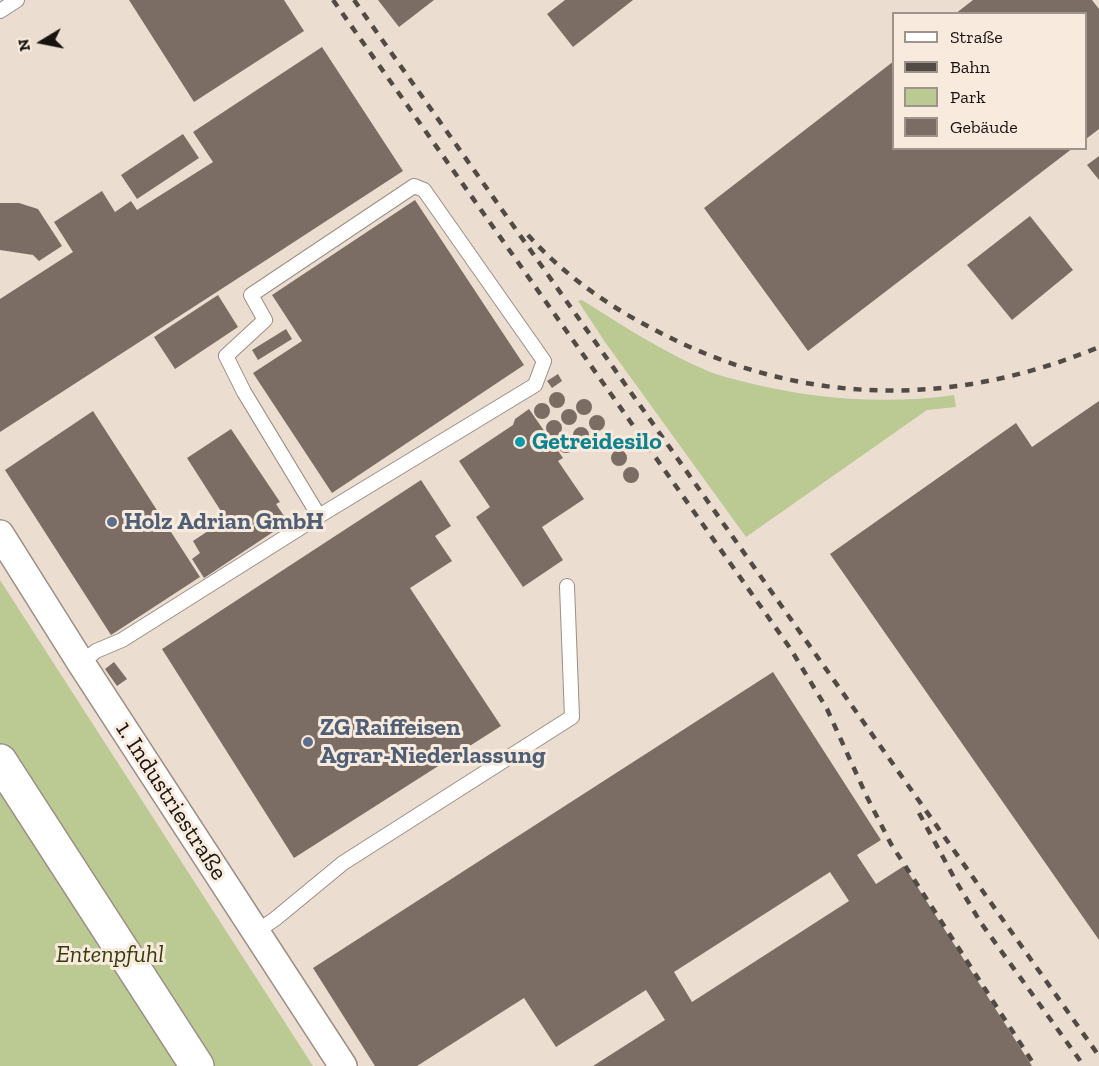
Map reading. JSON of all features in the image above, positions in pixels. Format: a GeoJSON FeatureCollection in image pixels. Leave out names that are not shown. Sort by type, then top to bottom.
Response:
{"type":"FeatureCollection","features":[{"type":"Feature","properties":{"kind":"main road"},"geometry":{"type":"LineString","coordinates":[[0,761],[197,1066]]}},
{"type":"Feature","properties":{"kind":"street","name":"1. Industriestraße"},"geometry":{"type":"LineString","coordinates":[[0,534],[81,663],[343,1066]]}},
{"type":"Feature","properties":{"kind":"lane"},"geometry":{"type":"LineString","coordinates":[[0,12],[17,0]]}},
{"type":"Feature","properties":{"kind":"lane"},"geometry":{"type":"LineString","coordinates":[[81,663],[96,651],[122,640],[319,516],[535,385],[544,361],[424,190],[414,186],[251,295],[265,320],[226,356],[244,392],[319,516]]}},
{"type":"Feature","properties":{"kind":"lane"},"geometry":{"type":"LineString","coordinates":[[256,932],[343,863],[572,717],[567,586]]}},
{"type":"Feature","properties":{"kind":"green space"},"geometry":{"type":"Polygon","coordinates":[[[582,300],[661,348],[693,365],[723,376],[796,393],[849,399],[902,400],[954,395],[956,407],[927,410],[746,537],[605,342],[578,301],[582,300]]]}},
{"type":"Feature","properties":{"kind":"green space","name":"Entenpfuhl"},"geometry":{"type":"Polygon","coordinates":[[[0,580],[313,1066],[0,1066],[0,580]]]}},
{"type":"Feature","properties":{"kind":"building"},"geometry":{"type":"Polygon","coordinates":[[[129,0],[284,0],[304,31],[194,102],[129,0]]]}},
{"type":"Feature","properties":{"kind":"building"},"geometry":{"type":"Polygon","coordinates":[[[378,0],[434,0],[399,27],[378,0]]]}},
{"type":"Feature","properties":{"kind":"building"},"geometry":{"type":"Polygon","coordinates":[[[565,0],[633,0],[573,47],[547,14],[565,0]]]}},
{"type":"Feature","properties":{"kind":"building"},"geometry":{"type":"Polygon","coordinates":[[[973,0],[1092,0],[1099,9],[1099,129],[1087,138],[1087,12],[958,12],[973,0]]]}},
{"type":"Feature","properties":{"kind":"building"},"geometry":{"type":"Polygon","coordinates":[[[322,47],[403,171],[0,432],[0,299],[73,252],[54,222],[102,191],[115,212],[131,201],[137,210],[213,162],[193,132],[322,47]]]}},
{"type":"Feature","properties":{"kind":"building"},"geometry":{"type":"Polygon","coordinates":[[[892,63],[892,150],[1070,150],[808,351],[704,208],[892,63]]]}},
{"type":"Feature","properties":{"kind":"building"},"geometry":{"type":"Polygon","coordinates":[[[183,134],[199,158],[137,199],[121,175],[183,134]]]}},
{"type":"Feature","properties":{"kind":"building"},"geometry":{"type":"Polygon","coordinates":[[[1099,156],[1099,180],[1087,165],[1099,156]]]}},
{"type":"Feature","properties":{"kind":"building"},"geometry":{"type":"Polygon","coordinates":[[[415,200],[524,365],[332,493],[253,373],[302,341],[272,295],[415,200]]]}},
{"type":"Feature","properties":{"kind":"building"},"geometry":{"type":"Polygon","coordinates":[[[0,203],[19,203],[38,209],[62,246],[39,261],[33,255],[0,250],[0,203]]]}},
{"type":"Feature","properties":{"kind":"building"},"geometry":{"type":"Polygon","coordinates":[[[1030,216],[1073,270],[1012,320],[967,265],[1030,216]]]}},
{"type":"Feature","properties":{"kind":"building"},"geometry":{"type":"Polygon","coordinates":[[[218,295],[238,327],[175,369],[154,337],[218,295]]]}},
{"type":"Feature","properties":{"kind":"building"},"geometry":{"type":"Polygon","coordinates":[[[286,329],[292,339],[258,360],[252,350],[286,329]]]}},
{"type":"Feature","properties":{"kind":"building"},"geometry":{"type":"Polygon","coordinates":[[[558,374],[562,381],[552,388],[547,381],[558,374]]]}},
{"type":"Feature","properties":{"kind":"building"},"geometry":{"type":"Polygon","coordinates":[[[557,392],[563,394],[565,400],[563,406],[557,408],[551,406],[549,400],[551,394],[557,392]]]}},
{"type":"Feature","properties":{"kind":"building"},"geometry":{"type":"Polygon","coordinates":[[[584,399],[590,401],[592,407],[590,413],[584,415],[578,413],[576,407],[578,401],[584,399]]]}},
{"type":"Feature","properties":{"kind":"building"},"geometry":{"type":"Polygon","coordinates":[[[1099,401],[1099,940],[830,554],[1016,423],[1032,447],[1099,401]]]}},
{"type":"Feature","properties":{"kind":"building"},"geometry":{"type":"Polygon","coordinates":[[[542,403],[548,405],[550,411],[548,417],[542,419],[536,417],[534,411],[536,405],[542,403]]]}},
{"type":"Feature","properties":{"kind":"building"},"geometry":{"type":"Polygon","coordinates":[[[529,409],[563,458],[558,461],[584,499],[542,527],[563,560],[523,587],[476,517],[490,507],[459,461],[513,425],[515,419],[529,409]]]}},
{"type":"Feature","properties":{"kind":"building"},"geometry":{"type":"Polygon","coordinates":[[[569,409],[575,411],[577,417],[575,423],[569,425],[563,423],[561,417],[563,411],[569,409]]]}},
{"type":"Feature","properties":{"kind":"building"},"geometry":{"type":"Polygon","coordinates":[[[93,411],[200,577],[111,635],[5,470],[93,411]]]}},
{"type":"Feature","properties":{"kind":"building"},"geometry":{"type":"Polygon","coordinates":[[[597,415],[603,417],[605,423],[603,429],[597,431],[591,429],[589,423],[591,417],[597,415]]]}},
{"type":"Feature","properties":{"kind":"building"},"geometry":{"type":"Polygon","coordinates":[[[554,420],[560,422],[562,428],[560,434],[554,436],[548,434],[546,428],[548,422],[554,420]]]}},
{"type":"Feature","properties":{"kind":"building"},"geometry":{"type":"Polygon","coordinates":[[[581,427],[587,429],[589,435],[587,441],[581,443],[575,441],[573,435],[575,429],[581,427]]]}},
{"type":"Feature","properties":{"kind":"building"},"geometry":{"type":"Polygon","coordinates":[[[231,429],[280,502],[276,504],[288,522],[204,578],[192,559],[200,553],[193,541],[226,519],[187,458],[231,429]]]}},
{"type":"Feature","properties":{"kind":"building"},"geometry":{"type":"Polygon","coordinates":[[[608,433],[614,435],[616,441],[614,447],[608,449],[602,447],[600,441],[602,435],[608,433]]]}},
{"type":"Feature","properties":{"kind":"building"},"geometry":{"type":"Polygon","coordinates":[[[566,437],[572,439],[574,445],[572,451],[566,453],[560,451],[558,445],[560,439],[566,437]]]}},
{"type":"Feature","properties":{"kind":"building"},"geometry":{"type":"Polygon","coordinates":[[[619,450],[625,452],[627,458],[625,464],[619,466],[613,464],[611,458],[613,452],[619,450]]]}},
{"type":"Feature","properties":{"kind":"building"},"geometry":{"type":"Polygon","coordinates":[[[631,467],[637,469],[639,475],[637,481],[631,483],[625,481],[623,475],[625,469],[631,467]]]}},
{"type":"Feature","properties":{"kind":"building"},"geometry":{"type":"Polygon","coordinates":[[[421,480],[451,526],[435,536],[452,561],[410,588],[501,726],[294,858],[162,649],[421,480]]]}},
{"type":"Feature","properties":{"kind":"building"},"geometry":{"type":"Polygon","coordinates":[[[114,662],[127,679],[117,686],[105,669],[114,662]]]}},
{"type":"Feature","properties":{"kind":"building"},"geometry":{"type":"Polygon","coordinates":[[[773,672],[881,840],[857,855],[876,884],[904,866],[1032,1066],[593,1066],[665,1020],[646,990],[556,1047],[524,998],[417,1066],[375,1066],[313,968],[773,672]],[[830,872],[674,972],[692,1002],[849,901],[830,872]]]}},
{"type":"Feature","properties":{"kind":"railway"},"geometry":{"type":"LineString","coordinates":[[333,0],[790,648],[827,709],[891,844],[1035,1066]]}},
{"type":"Feature","properties":{"kind":"railway"},"geometry":{"type":"LineString","coordinates":[[354,0],[1099,1056]]}},
{"type":"Feature","properties":{"kind":"railway"},"geometry":{"type":"LineString","coordinates":[[528,235],[556,263],[587,288],[620,311],[655,330],[709,355],[764,373],[819,385],[875,390],[931,389],[987,381],[1043,367],[1099,347]]}},
{"type":"Feature","properties":{"kind":"railway"},"geometry":{"type":"LineString","coordinates":[[919,813],[981,923],[1084,1066]]}},
{"type":"Feature","properties":{"kind":"place","name":"Getreidesilo"},"geometry":{"type":"Point","coordinates":[520,442]}},
{"type":"Feature","properties":{"kind":"place","name":"Holz Adrian GmbH"},"geometry":{"type":"Point","coordinates":[112,522]}},
{"type":"Feature","properties":{"kind":"place","name":"ZG Raiffeisen Agrar-Niederlassung"},"geometry":{"type":"Point","coordinates":[308,742]}}]}
